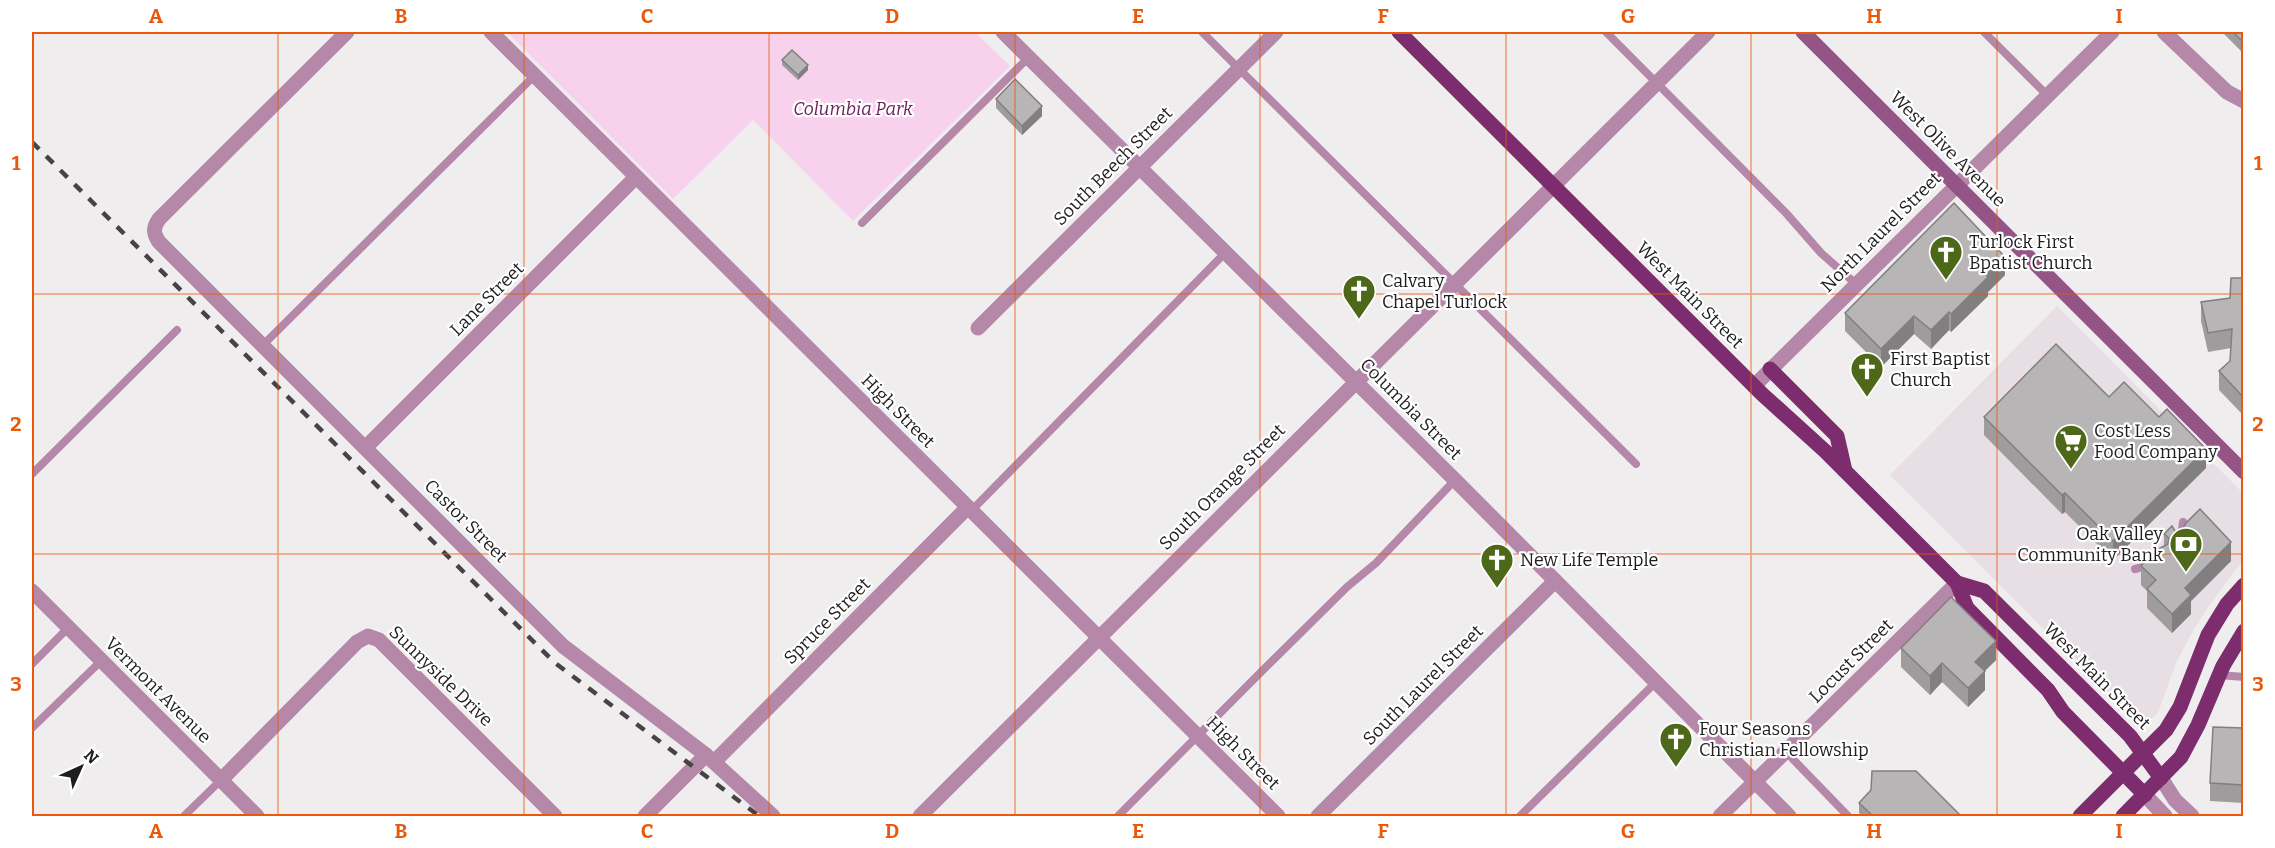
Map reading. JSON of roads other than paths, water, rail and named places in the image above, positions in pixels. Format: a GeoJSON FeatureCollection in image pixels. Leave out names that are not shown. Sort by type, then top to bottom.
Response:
{"type":"FeatureCollection","features":[{"type":"Feature","properties":{"kind":"main road","name":"West Main Street"},"geometry":{"type":"LineString","coordinates":[[1399,32],[1754,386],[1845,471],[1957,583],[1966,608],[2048,690],[2063,712],[2145,795]]}},
{"type":"Feature","properties":{"kind":"main road"},"geometry":{"type":"LineString","coordinates":[[1770,369],[1836,436],[1845,471]]}},
{"type":"Feature","properties":{"kind":"main road","name":"West Main Street"},"geometry":{"type":"LineString","coordinates":[[1957,583],[1984,591],[2130,736],[2145,753],[2161,778]]}},
{"type":"Feature","properties":{"kind":"main road"},"geometry":{"type":"LineString","coordinates":[[2080,816],[2145,753],[2171,724],[2208,634],[2227,604],[2244,585]]}},
{"type":"Feature","properties":{"kind":"main road"},"geometry":{"type":"LineString","coordinates":[[2123,816],[2181,757],[2194,735],[2219,675],[2244,631]]}},
{"type":"Feature","properties":{"kind":"street","name":"Castor Street"},"geometry":{"type":"LineString","coordinates":[[347,32],[159,219],[154,230],[159,242],[573,656],[710,759],[773,816]]}},
{"type":"Feature","properties":{"kind":"street","name":"High Street"},"geometry":{"type":"LineString","coordinates":[[491,32],[1278,816]]}},
{"type":"Feature","properties":{"kind":"street","name":"Columbia Street"},"geometry":{"type":"LineString","coordinates":[[1003,32],[1455,480],[1789,816]]}},
{"type":"Feature","properties":{"kind":"street","name":"South Beech Street"},"geometry":{"type":"LineString","coordinates":[[978,328],[1276,32]]}},
{"type":"Feature","properties":{"kind":"street","name":"South Orange Street"},"geometry":{"type":"LineString","coordinates":[[920,816],[1708,32]]}},
{"type":"Feature","properties":{"kind":"street","name":"West Olive Avenue"},"geometry":{"type":"LineString","coordinates":[[1803,32],[2244,472]]}},
{"type":"Feature","properties":{"kind":"street","name":"North Laurel Street"},"geometry":{"type":"LineString","coordinates":[[1754,386],[2112,32]]}},
{"type":"Feature","properties":{"kind":"street"},"geometry":{"type":"LineString","coordinates":[[2164,32],[2220,86],[2234,98],[2244,101]]}},
{"type":"Feature","properties":{"kind":"street","name":"Lane Street"},"geometry":{"type":"LineString","coordinates":[[365,448],[636,177]]}},
{"type":"Feature","properties":{"kind":"street","name":"Spruce Street"},"geometry":{"type":"LineString","coordinates":[[645,816],[710,759],[969,509]]}},
{"type":"Feature","properties":{"kind":"street","name":"South Laurel Street"},"geometry":{"type":"LineString","coordinates":[[1318,816],[1555,582]]}},
{"type":"Feature","properties":{"kind":"street","name":"Locust Street"},"geometry":{"type":"LineString","coordinates":[[1720,816],[1957,583]]}},
{"type":"Feature","properties":{"kind":"street","name":"Vermont Avenue"},"geometry":{"type":"LineString","coordinates":[[32,591],[257,816]]}},
{"type":"Feature","properties":{"kind":"street","name":"Sunnyside Drive"},"geometry":{"type":"LineString","coordinates":[[221,780],[357,642],[368,636],[379,640],[555,816]]}},
{"type":"Feature","properties":{"kind":"street","name":"West Main Street"},"geometry":{"type":"LineString","coordinates":[[2161,778],[2175,800],[2192,816]]}},
{"type":"Feature","properties":{"kind":"street","name":"West Main Street"},"geometry":{"type":"LineString","coordinates":[[2145,795],[2165,816]]}},
{"type":"Feature","properties":{"kind":"lane"},"geometry":{"type":"LineString","coordinates":[[1202,32],[1635,464]]}},
{"type":"Feature","properties":{"kind":"lane"},"geometry":{"type":"LineString","coordinates":[[1606,32],[1786,213],[1821,254],[1856,284]]}},
{"type":"Feature","properties":{"kind":"lane"},"geometry":{"type":"LineString","coordinates":[[1984,32],[2047,96]]}},
{"type":"Feature","properties":{"kind":"lane"},"geometry":{"type":"LineString","coordinates":[[862,223],[1029,57]]}},
{"type":"Feature","properties":{"kind":"lane"},"geometry":{"type":"LineString","coordinates":[[263,345],[535,75]]}},
{"type":"Feature","properties":{"kind":"lane"},"geometry":{"type":"LineString","coordinates":[[969,509],[1225,253]]}},
{"type":"Feature","properties":{"kind":"lane"},"geometry":{"type":"LineString","coordinates":[[32,474],[177,330]]}},
{"type":"Feature","properties":{"kind":"lane"},"geometry":{"type":"LineString","coordinates":[[1118,816],[1347,587],[1376,562],[1455,480]]}},
{"type":"Feature","properties":{"kind":"lane"},"geometry":{"type":"LineString","coordinates":[[2178,545],[2183,532],[2183,522]]}},
{"type":"Feature","properties":{"kind":"lane"},"geometry":{"type":"LineString","coordinates":[[2135,569],[2156,563]]}},
{"type":"Feature","properties":{"kind":"lane"},"geometry":{"type":"LineString","coordinates":[[32,664],[69,628]]}},
{"type":"Feature","properties":{"kind":"lane"},"geometry":{"type":"LineString","coordinates":[[32,728],[102,661]]}},
{"type":"Feature","properties":{"kind":"lane"},"geometry":{"type":"LineString","coordinates":[[2219,675],[2244,677]]}},
{"type":"Feature","properties":{"kind":"lane"},"geometry":{"type":"LineString","coordinates":[[1520,816],[1656,682]]}},
{"type":"Feature","properties":{"kind":"lane"},"geometry":{"type":"LineString","coordinates":[[1786,752],[1848,816]]}},
{"type":"Feature","properties":{"kind":"lane"},"geometry":{"type":"LineString","coordinates":[[184,816],[221,780]]}},
{"type":"Feature","properties":{"kind":"railway"},"geometry":{"type":"LineString","coordinates":[[32,142],[555,663],[759,816]]}},
{"type":"Feature","properties":{"kind":"place","name":"Turlock First Bpatist Church"},"geometry":{"type":"Point","coordinates":[1946,281]}},
{"type":"Feature","properties":{"kind":"place","name":"Calvary Chapel Turlock"},"geometry":{"type":"Point","coordinates":[1359,320]}},
{"type":"Feature","properties":{"kind":"place","name":"First Baptist Church"},"geometry":{"type":"Point","coordinates":[1867,398]}},
{"type":"Feature","properties":{"kind":"place","name":"Cost Less Food Company"},"geometry":{"type":"Point","coordinates":[2071,470]}},
{"type":"Feature","properties":{"kind":"place","name":"Oak Valley Community Bank"},"geometry":{"type":"Point","coordinates":[2186,573]}},
{"type":"Feature","properties":{"kind":"place","name":"New Life Temple"},"geometry":{"type":"Point","coordinates":[1497,589]}},
{"type":"Feature","properties":{"kind":"place","name":"Four Seasons Christian Fellowship"},"geometry":{"type":"Point","coordinates":[1676,768]}},
{"type":"Feature","properties":{"kind":"park label","name":"Columbia Park"},"geometry":{"type":"Point","coordinates":[853,109]}}]}
